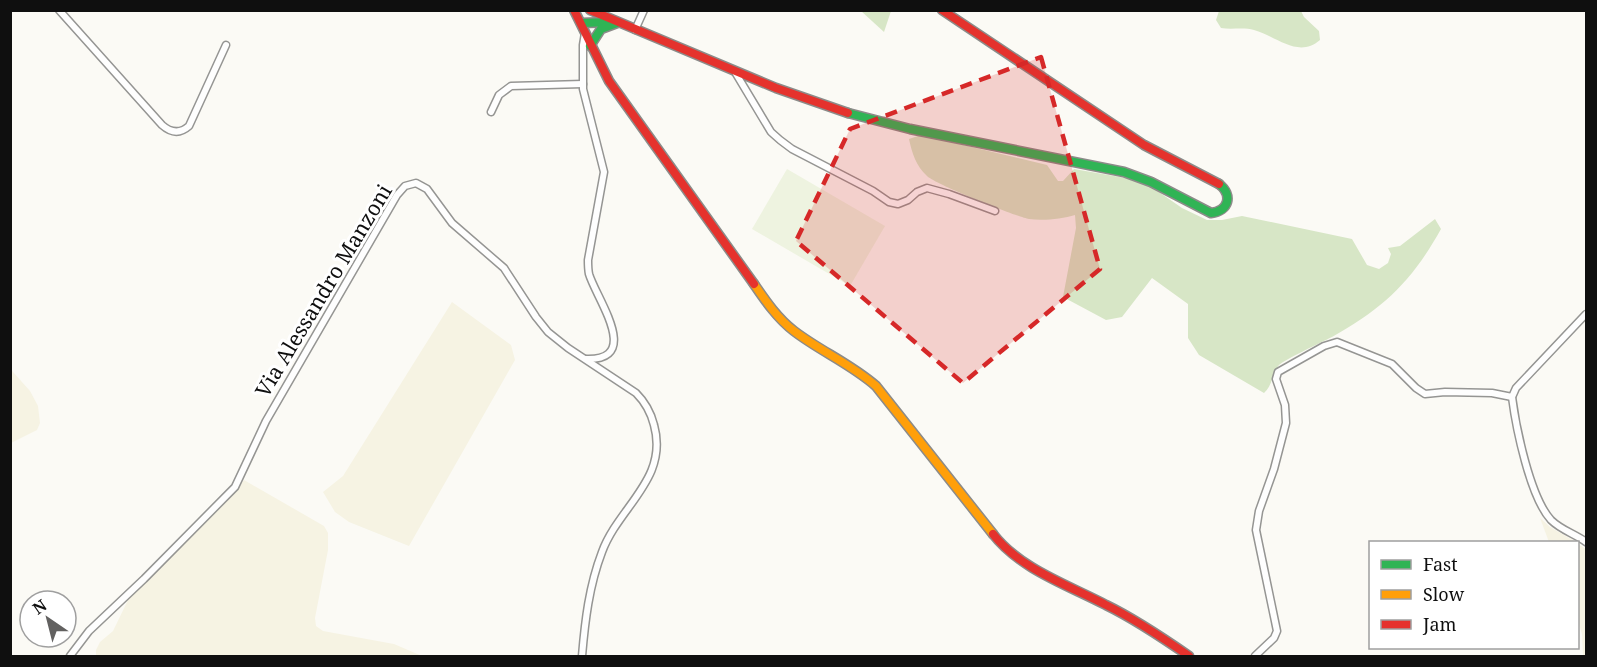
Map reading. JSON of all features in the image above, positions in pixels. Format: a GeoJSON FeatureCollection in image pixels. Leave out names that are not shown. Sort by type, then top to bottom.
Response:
{"type":"FeatureCollection","features":[{"type":"Feature","properties":{"kind":"street"},"geometry":{"type":"LineString","coordinates":[[59,10],[162,125],[173,132],[182,131],[189,126],[226,45]]}},
{"type":"Feature","properties":{"kind":"street"},"geometry":{"type":"LineString","coordinates":[[574,10],[609,81],[772,308],[798,333],[872,381],[1001,544],[1026,563],[1100,601],[1164,639],[1189,657]]}},
{"type":"Feature","properties":{"kind":"street"},"geometry":{"type":"LineString","coordinates":[[590,10],[822,105],[893,125],[1131,174],[1157,184],[1211,213],[1221,211],[1227,205],[1229,196],[1221,185],[1144,145],[942,10]]}},
{"type":"Feature","properties":{"kind":"street"},"geometry":{"type":"LineString","coordinates":[[635,30],[644,10]]}},
{"type":"Feature","properties":{"kind":"street"},"geometry":{"type":"LineString","coordinates":[[582,23],[589,16],[602,15]]}},
{"type":"Feature","properties":{"kind":"street"},"geometry":{"type":"LineString","coordinates":[[582,23],[603,21],[617,23]]}},
{"type":"Feature","properties":{"kind":"street"},"geometry":{"type":"LineString","coordinates":[[590,46],[601,29],[617,23]]}},
{"type":"Feature","properties":{"kind":"street"},"geometry":{"type":"LineString","coordinates":[[584,359],[595,359],[605,355],[612,348],[615,339],[606,309],[588,269],[604,169],[583,84],[585,33]]}},
{"type":"Feature","properties":{"kind":"street"},"geometry":{"type":"LineString","coordinates":[[735,71],[771,132],[780,140],[792,149],[873,191],[889,202],[898,204],[927,188],[995,211]]}},
{"type":"Feature","properties":{"kind":"street"},"geometry":{"type":"LineString","coordinates":[[491,112],[497,98],[511,86],[583,84]]}},
{"type":"Feature","properties":{"kind":"street","name":"Via Alessandro Manzoni"},"geometry":{"type":"LineString","coordinates":[[70,657],[89,631],[235,487],[266,421],[397,195],[405,186],[416,183],[424,187],[449,220],[508,272],[545,329],[640,397],[651,416],[658,450],[652,471],[609,538],[601,555],[588,603],[582,657]]}},
{"type":"Feature","properties":{"kind":"street"},"geometry":{"type":"LineString","coordinates":[[1587,314],[1518,386],[1512,397],[1525,459],[1542,508],[1557,525],[1587,542]]}},
{"type":"Feature","properties":{"kind":"street"},"geometry":{"type":"LineString","coordinates":[[1255,657],[1274,638],[1277,631],[1256,527],[1277,462],[1286,423],[1285,405],[1276,379],[1278,372],[1324,346],[1337,342],[1395,365],[1416,388],[1425,394],[1492,393],[1512,397]]}},
{"type":"Feature","properties":{"kind":"highlighted area"},"geometry":{"type":"Polygon","coordinates":[[[1041,57],[1100,269],[963,383],[796,241],[850,129],[1041,57]]]}},
{"type":"Feature","properties":{"kind":"shaded area"},"geometry":{"type":"Polygon","coordinates":[[[452,302],[511,345],[515,360],[409,546],[349,522],[335,512],[323,492],[343,476],[452,302]]]}},
{"type":"Feature","properties":{"kind":"shaded area"},"geometry":{"type":"Polygon","coordinates":[[[10,366],[30,391],[38,406],[40,423],[37,430],[11,443],[10,366]]]}},
{"type":"Feature","properties":{"kind":"shaded area"},"geometry":{"type":"Polygon","coordinates":[[[244,480],[324,526],[328,533],[328,550],[315,618],[316,626],[323,631],[394,644],[422,656],[96,656],[100,642],[113,631],[128,600],[229,499],[244,480]]]}},
{"type":"Feature","properties":{"kind":"shaded area"},"geometry":{"type":"Polygon","coordinates":[[[1540,518],[1550,527],[1574,541],[1549,541],[1540,518]]]}},
{"type":"Feature","properties":{"kind":"shaded area"},"geometry":{"type":"Polygon","coordinates":[[[1579,545],[1586,549],[1586,656],[1583,656],[1579,624],[1579,545]]]}},
{"type":"Feature","properties":{"kind":"green space"},"geometry":{"type":"Polygon","coordinates":[[[861,11],[891,11],[884,32],[861,11]]]}},
{"type":"Feature","properties":{"kind":"green space"},"geometry":{"type":"Polygon","coordinates":[[[1219,11],[1301,11],[1319,31],[1320,40],[1312,45],[1295,47],[1254,30],[1221,28],[1216,20],[1219,11]]]}},
{"type":"Feature","properties":{"kind":"green space"},"geometry":{"type":"Polygon","coordinates":[[[921,135],[1047,165],[1058,181],[1063,181],[1074,169],[1143,181],[1182,208],[1207,220],[1242,216],[1352,239],[1367,265],[1379,269],[1388,263],[1391,254],[1388,248],[1400,246],[1435,219],[1441,229],[1419,264],[1395,292],[1350,326],[1279,365],[1264,393],[1199,355],[1188,338],[1188,304],[1152,278],[1122,317],[1106,320],[1063,297],[1076,228],[1075,215],[1064,218],[1029,219],[976,200],[933,180],[920,168],[909,139],[921,135]]]}},
{"type":"Feature","properties":{"kind":"green space"},"geometry":{"type":"Polygon","coordinates":[[[787,169],[885,226],[850,286],[752,229],[787,169]]]}},
{"type":"Feature","properties":{"kind":"traffic: fast"},"geometry":{"type":"LineString","coordinates":[[582,23],[611,22]]}},
{"type":"Feature","properties":{"kind":"traffic: fast"},"geometry":{"type":"LineString","coordinates":[[590,46],[601,29],[617,23]]}},
{"type":"Feature","properties":{"kind":"traffic: fast"},"geometry":{"type":"LineString","coordinates":[[848,113],[910,129],[1124,172],[1151,182],[1211,213],[1222,209],[1227,202],[1226,193],[1219,184]]}},
{"type":"Feature","properties":{"kind":"traffic: slow"},"geometry":{"type":"LineString","coordinates":[[754,284],[788,326],[876,386],[993,534]]}},
{"type":"Feature","properties":{"kind":"traffic: jam"},"geometry":{"type":"LineString","coordinates":[[574,10],[609,81],[754,284]]}},
{"type":"Feature","properties":{"kind":"traffic: jam"},"geometry":{"type":"LineString","coordinates":[[590,10],[776,88],[848,113]]}},
{"type":"Feature","properties":{"kind":"traffic: jam"},"geometry":{"type":"LineString","coordinates":[[942,10],[1144,145],[1219,184]]}},
{"type":"Feature","properties":{"kind":"traffic: jam"},"geometry":{"type":"LineString","coordinates":[[993,534],[1004,546],[1031,567],[1128,616],[1189,656]]}}]}
